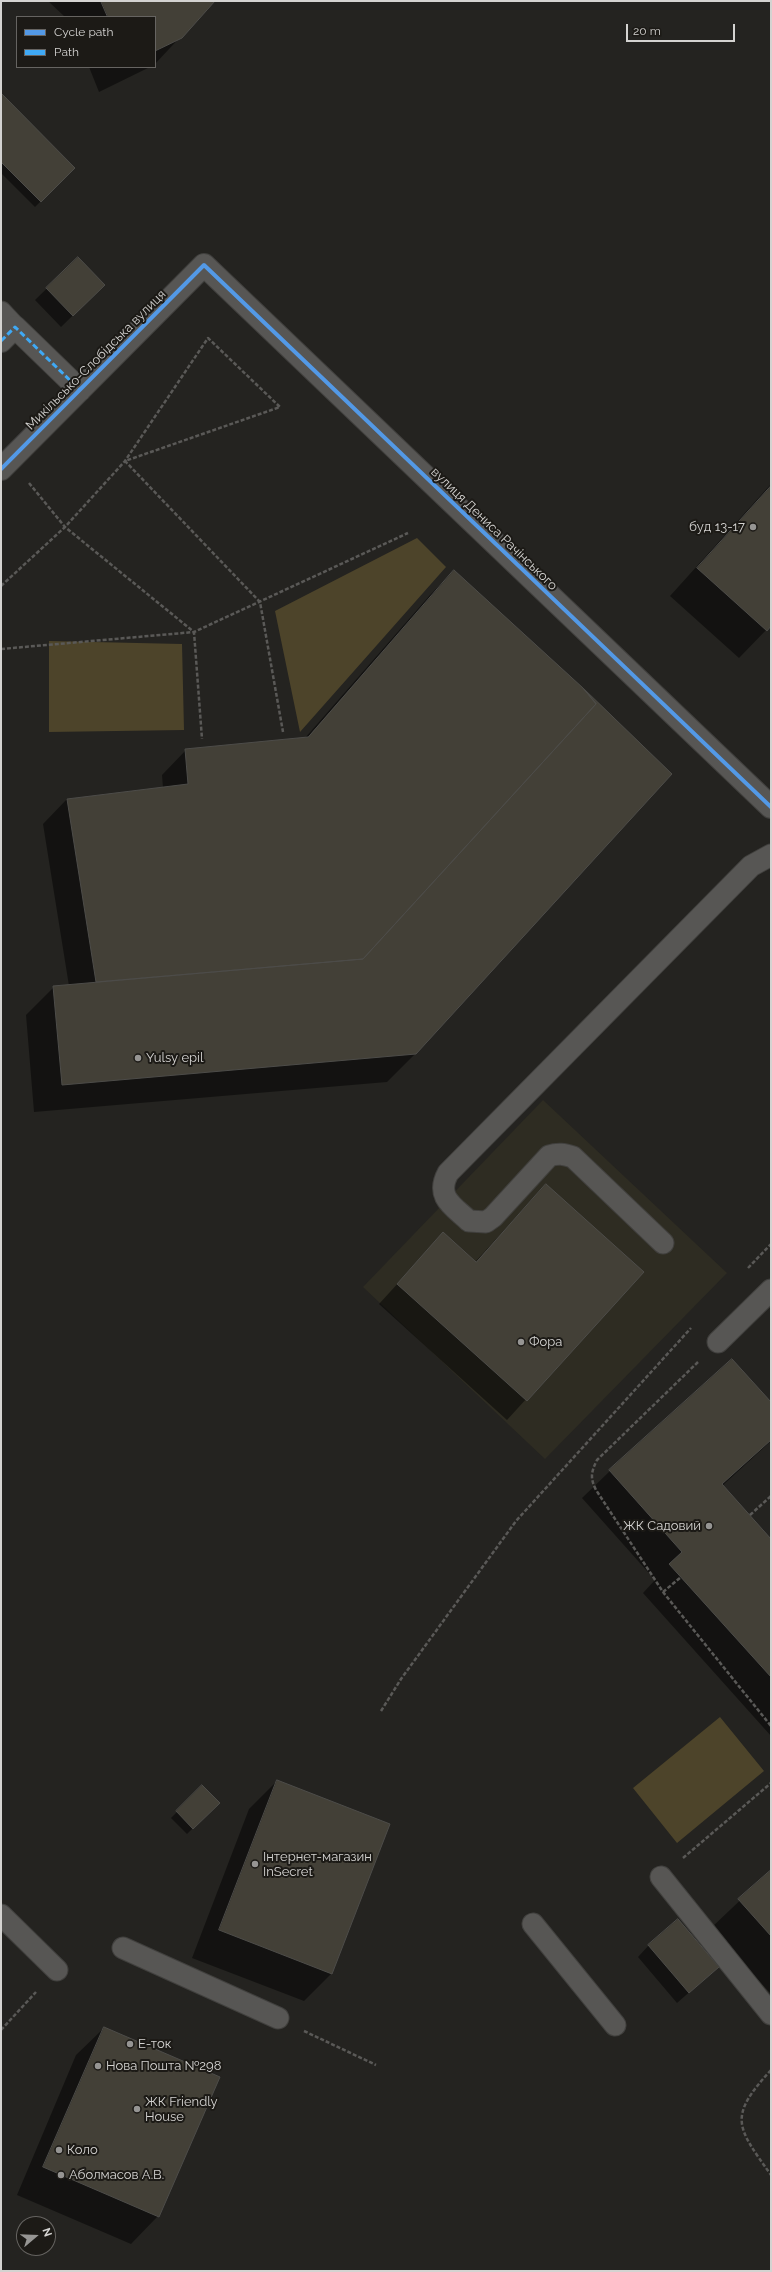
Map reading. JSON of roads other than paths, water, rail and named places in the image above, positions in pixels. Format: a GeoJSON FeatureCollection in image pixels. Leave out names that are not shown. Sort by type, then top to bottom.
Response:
{"type":"FeatureCollection","features":[{"type":"Feature","properties":{"kind":"street","name":"Микільсько-Слобідська вулиця"},"geometry":{"type":"LineString","coordinates":[[6,465],[204,265]]}},
{"type":"Feature","properties":{"kind":"street","name":"вулиця Дениса Рачінського"},"geometry":{"type":"LineString","coordinates":[[204,265],[771,807]]}},
{"type":"Feature","properties":{"kind":"street","name":"Микільсько-Слобідська вулиця"},"geometry":{"type":"LineString","coordinates":[[6,327],[80,390]]}},
{"type":"Feature","properties":{"kind":"lane"},"geometry":{"type":"LineString","coordinates":[[663,1243],[573,1157],[564,1154],[549,1156],[493,1217],[486,1222],[469,1221],[448,1200],[442,1191],[443,1182],[448,1173],[751,866],[771,855]]}},
{"type":"Feature","properties":{"kind":"lane"},"geometry":{"type":"LineString","coordinates":[[718,1342],[771,1290]]}},
{"type":"Feature","properties":{"kind":"lane"},"geometry":{"type":"LineString","coordinates":[[661,1877],[771,2014]]}},
{"type":"Feature","properties":{"kind":"lane"},"geometry":{"type":"LineString","coordinates":[[1,1915],[57,1970]]}},
{"type":"Feature","properties":{"kind":"lane"},"geometry":{"type":"LineString","coordinates":[[533,1924],[615,2025]]}},
{"type":"Feature","properties":{"kind":"lane"},"geometry":{"type":"LineString","coordinates":[[124,1948],[278,2018]]}},
{"type":"Feature","properties":{"kind":"place","name":"буд 13-17"},"geometry":{"type":"Point","coordinates":[753,527]}},
{"type":"Feature","properties":{"kind":"place","name":"Yulsy epil"},"geometry":{"type":"Point","coordinates":[138,1058]}},
{"type":"Feature","properties":{"kind":"place","name":"Фора"},"geometry":{"type":"Point","coordinates":[521,1342]}},
{"type":"Feature","properties":{"kind":"place","name":"ЖК Садовий"},"geometry":{"type":"Point","coordinates":[709,1526]}},
{"type":"Feature","properties":{"kind":"place","name":"Інтернет-магазин InSecret"},"geometry":{"type":"Point","coordinates":[255,1864]}},
{"type":"Feature","properties":{"kind":"place","name":"Е-ток"},"geometry":{"type":"Point","coordinates":[130,2044]}},
{"type":"Feature","properties":{"kind":"place","name":"Нова Пошта №298"},"geometry":{"type":"Point","coordinates":[98,2066]}},
{"type":"Feature","properties":{"kind":"place","name":"ЖК Friendly House"},"geometry":{"type":"Point","coordinates":[137,2109]}},
{"type":"Feature","properties":{"kind":"place","name":"Коло"},"geometry":{"type":"Point","coordinates":[59,2150]}},
{"type":"Feature","properties":{"kind":"place","name":"Аболмасов А.В."},"geometry":{"type":"Point","coordinates":[61,2175]}}]}
